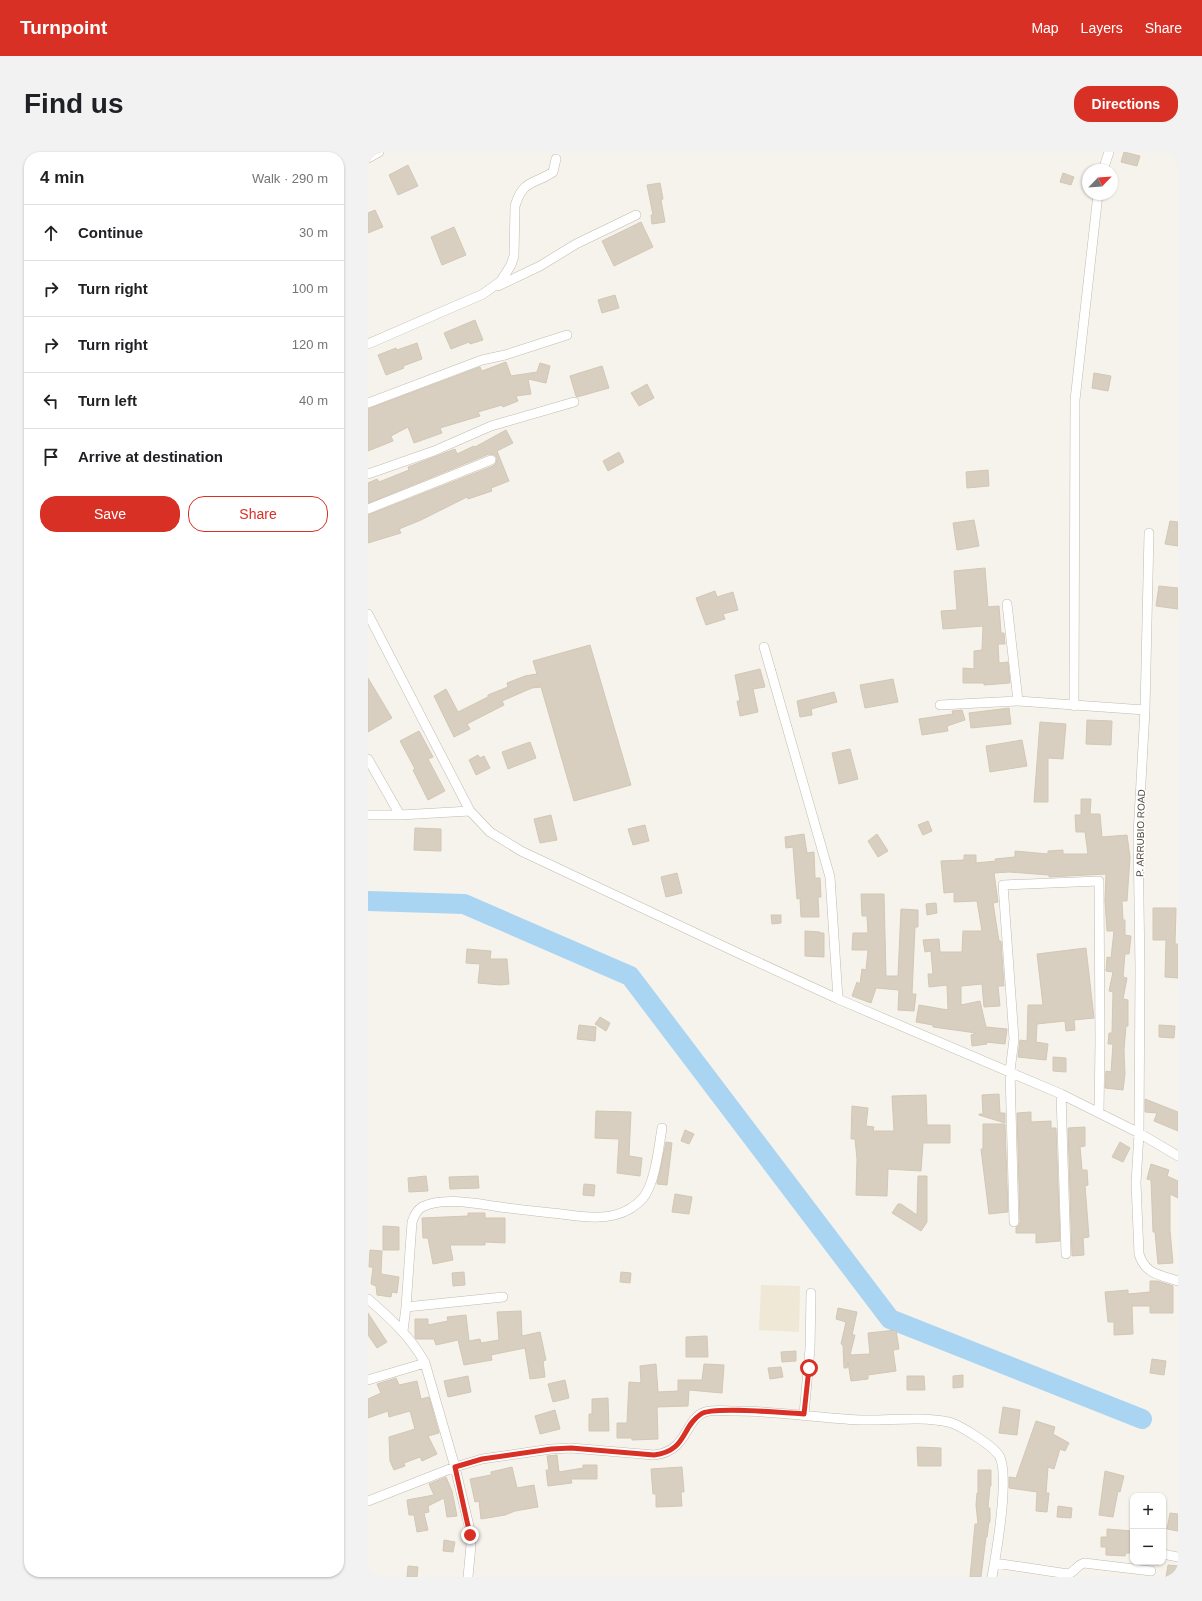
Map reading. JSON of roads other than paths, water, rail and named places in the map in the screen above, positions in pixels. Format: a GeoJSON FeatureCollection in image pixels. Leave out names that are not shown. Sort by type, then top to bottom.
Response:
{"type":"FeatureCollection","features":[{"type":"Feature","properties":{"kind":"street"},"geometry":{"type":"LineString","coordinates":[[368,158],[379,152]]}},
{"type":"Feature","properties":{"kind":"street"},"geometry":{"type":"LineString","coordinates":[[1105,164],[1109,152]]}},
{"type":"Feature","properties":{"kind":"street"},"geometry":{"type":"LineString","coordinates":[[368,344],[483,294],[501,281],[511,265],[514,256],[515,206],[519,194],[528,184],[553,172],[556,159]]}},
{"type":"Feature","properties":{"kind":"street"},"geometry":{"type":"LineString","coordinates":[[1074,706],[1075,400],[1097,200]]}},
{"type":"Feature","properties":{"kind":"street"},"geometry":{"type":"LineString","coordinates":[[491,289],[540,266],[582,241],[636,215]]}},
{"type":"Feature","properties":{"kind":"street"},"geometry":{"type":"LineString","coordinates":[[368,403],[482,360],[505,355],[567,335]]}},
{"type":"Feature","properties":{"kind":"street"},"geometry":{"type":"LineString","coordinates":[[368,474],[434,450],[491,426],[574,402]]}},
{"type":"Feature","properties":{"kind":"street"},"geometry":{"type":"LineString","coordinates":[[368,509],[491,460]]}},
{"type":"Feature","properties":{"kind":"street","name":"P. ARRUBIO ROAD"},"geometry":{"type":"LineString","coordinates":[[1149,533],[1145,710],[1138,835],[1140,969],[1139,1133],[1136,1183],[1139,1254],[1141,1261],[1148,1270],[1178,1281]]}},
{"type":"Feature","properties":{"kind":"street"},"geometry":{"type":"LineString","coordinates":[[1007,604],[1018,701]]}},
{"type":"Feature","properties":{"kind":"street"},"geometry":{"type":"LineString","coordinates":[[368,614],[470,811],[490,832],[521,850],[838,999],[1062,1094],[1139,1133],[1178,1156]]}},
{"type":"Feature","properties":{"kind":"street"},"geometry":{"type":"LineString","coordinates":[[764,647],[830,877],[838,999]]}},
{"type":"Feature","properties":{"kind":"street"},"geometry":{"type":"LineString","coordinates":[[940,705],[1018,701],[1145,710]]}},
{"type":"Feature","properties":{"kind":"street"},"geometry":{"type":"LineString","coordinates":[[368,759],[400,816]]}},
{"type":"Feature","properties":{"kind":"street"},"geometry":{"type":"LineString","coordinates":[[368,816],[400,816],[470,811]]}},
{"type":"Feature","properties":{"kind":"street"},"geometry":{"type":"LineString","coordinates":[[1014,1222],[1010,1071],[1014,1048],[1014,1027],[1003,885],[1099,881],[1099,1113]]}},
{"type":"Feature","properties":{"kind":"street"},"geometry":{"type":"LineString","coordinates":[[1062,1094],[1066,1254]]}},
{"type":"Feature","properties":{"kind":"street"},"geometry":{"type":"LineString","coordinates":[[403,1330],[412,1222],[416,1213],[423,1206],[450,1202],[471,1203],[577,1216],[599,1217],[615,1215],[633,1207],[645,1196],[651,1184],[662,1128]]}},
{"type":"Feature","properties":{"kind":"street"},"geometry":{"type":"LineString","coordinates":[[804,1414],[810,1349],[811,1293]]}},
{"type":"Feature","properties":{"kind":"street"},"geometry":{"type":"LineString","coordinates":[[406,1307],[503,1296]]}},
{"type":"Feature","properties":{"kind":"street"},"geometry":{"type":"LineString","coordinates":[[368,1298],[403,1330],[425,1363],[455,1467],[470,1535],[471,1545],[468,1577]]}},
{"type":"Feature","properties":{"kind":"street"},"geometry":{"type":"LineString","coordinates":[[368,1380],[425,1363]]}},
{"type":"Feature","properties":{"kind":"street"},"geometry":{"type":"LineString","coordinates":[[368,1501],[455,1467],[482,1459],[551,1449],[571,1448],[654,1455],[661,1454],[675,1447],[697,1418],[706,1412],[749,1411],[854,1419],[926,1420],[947,1422],[964,1429],[998,1454],[1003,1465],[1002,1497],[995,1563],[992,1577]]}},
{"type":"Feature","properties":{"kind":"street"},"geometry":{"type":"LineString","coordinates":[[1166,1555],[1178,1557]]}},
{"type":"Feature","properties":{"kind":"street"},"geometry":{"type":"LineString","coordinates":[[995,1563],[1068,1574],[1072,1573],[1084,1563],[1151,1570]]}},
{"type":"Feature","properties":{"kind":"waterway"},"geometry":{"type":"LineString","coordinates":[[368,901],[464,904],[630,976],[890,1319],[1142,1419]]}}]}
